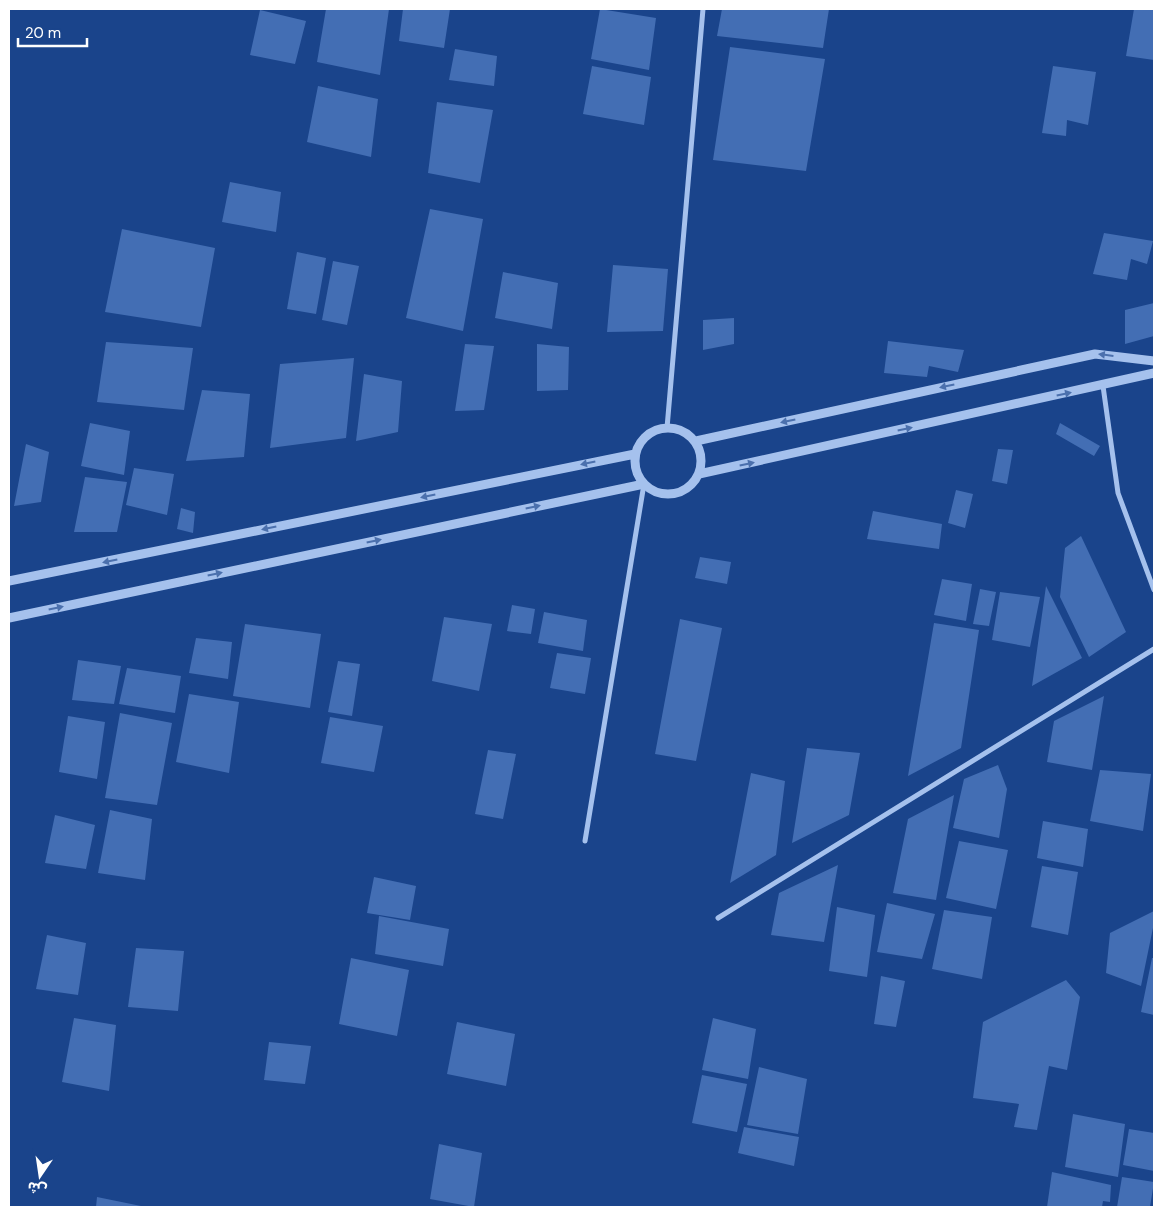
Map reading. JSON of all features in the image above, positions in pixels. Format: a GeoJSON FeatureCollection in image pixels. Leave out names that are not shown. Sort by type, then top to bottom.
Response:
{"type":"FeatureCollection","features":[{"type":"Feature","properties":{"kind":"street"},"geometry":{"type":"LineString","coordinates":[[667,428],[703,9]]}},
{"type":"Feature","properties":{"kind":"street"},"geometry":{"type":"LineString","coordinates":[[696,441],[1095,354],[1154,361]]}},
{"type":"Feature","properties":{"kind":"street"},"geometry":{"type":"LineString","coordinates":[[699,474],[1103,386],[1154,373]]}},
{"type":"Feature","properties":{"kind":"street"},"geometry":{"type":"LineString","coordinates":[[1103,386],[1118,493],[1154,590]]}},
{"type":"Feature","properties":{"kind":"street"},"geometry":{"type":"LineString","coordinates":[[677,428],[696,441],[702,463],[699,474],[688,487],[673,494],[652,490],[644,484],[638,475],[636,454],[639,444],[646,436],[655,430],[677,428]]}},
{"type":"Feature","properties":{"kind":"street"},"geometry":{"type":"LineString","coordinates":[[9,581],[636,454]]}},
{"type":"Feature","properties":{"kind":"street"},"geometry":{"type":"LineString","coordinates":[[9,618],[644,484]]}},
{"type":"Feature","properties":{"kind":"street"},"geometry":{"type":"LineString","coordinates":[[585,841],[644,484]]}},
{"type":"Feature","properties":{"kind":"street"},"geometry":{"type":"LineString","coordinates":[[718,918],[1154,649]]}},
{"type":"Feature","properties":{"kind":"building"},"geometry":{"type":"Polygon","coordinates":[[[326,9],[389,9],[380,75],[317,62],[326,9]]]}},
{"type":"Feature","properties":{"kind":"building"},"geometry":{"type":"Polygon","coordinates":[[[403,9],[450,9],[444,48],[399,41],[403,9]]]}},
{"type":"Feature","properties":{"kind":"building"},"geometry":{"type":"Polygon","coordinates":[[[600,9],[656,18],[649,70],[591,59],[600,9]]]}},
{"type":"Feature","properties":{"kind":"building"},"geometry":{"type":"Polygon","coordinates":[[[722,9],[829,9],[823,48],[717,36],[722,9]]]}},
{"type":"Feature","properties":{"kind":"building"},"geometry":{"type":"Polygon","coordinates":[[[1134,9],[1154,9],[1154,60],[1126,56],[1134,9]]]}},
{"type":"Feature","properties":{"kind":"building"},"geometry":{"type":"Polygon","coordinates":[[[260,10],[306,21],[295,64],[250,55],[260,10]]]}},
{"type":"Feature","properties":{"kind":"building"},"geometry":{"type":"Polygon","coordinates":[[[730,47],[825,59],[806,171],[713,160],[730,47]]]}},
{"type":"Feature","properties":{"kind":"building"},"geometry":{"type":"Polygon","coordinates":[[[455,49],[497,56],[494,86],[449,80],[455,49]]]}},
{"type":"Feature","properties":{"kind":"building"},"geometry":{"type":"Polygon","coordinates":[[[592,66],[651,77],[644,125],[583,114],[592,66]]]}},
{"type":"Feature","properties":{"kind":"building"},"geometry":{"type":"Polygon","coordinates":[[[1053,66],[1096,72],[1088,125],[1067,120],[1066,136],[1042,133],[1053,66]]]}},
{"type":"Feature","properties":{"kind":"building"},"geometry":{"type":"Polygon","coordinates":[[[318,86],[378,99],[371,157],[307,142],[318,86]]]}},
{"type":"Feature","properties":{"kind":"building"},"geometry":{"type":"Polygon","coordinates":[[[437,102],[493,110],[480,183],[428,173],[437,102]]]}},
{"type":"Feature","properties":{"kind":"building"},"geometry":{"type":"Polygon","coordinates":[[[230,182],[281,192],[276,232],[222,222],[230,182]]]}},
{"type":"Feature","properties":{"kind":"building"},"geometry":{"type":"Polygon","coordinates":[[[430,209],[483,219],[463,331],[406,318],[430,209]]]}},
{"type":"Feature","properties":{"kind":"building"},"geometry":{"type":"Polygon","coordinates":[[[122,229],[215,248],[201,327],[105,312],[122,229]]]}},
{"type":"Feature","properties":{"kind":"building"},"geometry":{"type":"Polygon","coordinates":[[[1104,233],[1153,241],[1147,264],[1131,259],[1127,280],[1093,274],[1104,233]]]}},
{"type":"Feature","properties":{"kind":"building"},"geometry":{"type":"Polygon","coordinates":[[[297,252],[326,258],[316,314],[287,309],[297,252]]]}},
{"type":"Feature","properties":{"kind":"building"},"geometry":{"type":"Polygon","coordinates":[[[333,261],[359,266],[347,325],[322,320],[333,261]]]}},
{"type":"Feature","properties":{"kind":"building"},"geometry":{"type":"Polygon","coordinates":[[[613,265],[668,269],[663,331],[607,332],[613,265]]]}},
{"type":"Feature","properties":{"kind":"building"},"geometry":{"type":"Polygon","coordinates":[[[503,272],[558,283],[552,329],[495,318],[503,272]]]}},
{"type":"Feature","properties":{"kind":"building"},"geometry":{"type":"Polygon","coordinates":[[[1154,303],[1154,336],[1125,344],[1125,310],[1154,303]]]}},
{"type":"Feature","properties":{"kind":"building"},"geometry":{"type":"Polygon","coordinates":[[[734,318],[734,344],[703,350],[703,320],[734,318]]]}},
{"type":"Feature","properties":{"kind":"building"},"geometry":{"type":"Polygon","coordinates":[[[888,341],[964,350],[958,372],[929,366],[927,377],[884,373],[888,341]]]}},
{"type":"Feature","properties":{"kind":"building"},"geometry":{"type":"Polygon","coordinates":[[[106,342],[193,348],[184,410],[97,402],[106,342]]]}},
{"type":"Feature","properties":{"kind":"building"},"geometry":{"type":"Polygon","coordinates":[[[465,344],[494,346],[484,410],[455,411],[465,344]]]}},
{"type":"Feature","properties":{"kind":"building"},"geometry":{"type":"Polygon","coordinates":[[[537,344],[569,347],[568,390],[537,391],[537,344]]]}},
{"type":"Feature","properties":{"kind":"building"},"geometry":{"type":"Polygon","coordinates":[[[354,358],[346,438],[270,448],[280,364],[354,358]]]}},
{"type":"Feature","properties":{"kind":"building"},"geometry":{"type":"Polygon","coordinates":[[[364,374],[402,381],[398,432],[356,441],[364,374]]]}},
{"type":"Feature","properties":{"kind":"building"},"geometry":{"type":"Polygon","coordinates":[[[202,390],[250,394],[244,457],[186,461],[202,390]]]}},
{"type":"Feature","properties":{"kind":"building"},"geometry":{"type":"Polygon","coordinates":[[[90,423],[130,431],[124,475],[81,466],[90,423]]]}},
{"type":"Feature","properties":{"kind":"building"},"geometry":{"type":"Polygon","coordinates":[[[1060,423],[1100,446],[1094,456],[1056,434],[1060,423]]]}},
{"type":"Feature","properties":{"kind":"building"},"geometry":{"type":"Polygon","coordinates":[[[26,444],[49,452],[41,502],[14,506],[26,444]]]}},
{"type":"Feature","properties":{"kind":"building"},"geometry":{"type":"Polygon","coordinates":[[[998,449],[1013,450],[1007,484],[992,481],[998,449]]]}},
{"type":"Feature","properties":{"kind":"building"},"geometry":{"type":"Polygon","coordinates":[[[134,468],[174,474],[167,515],[126,505],[134,468]]]}},
{"type":"Feature","properties":{"kind":"building"},"geometry":{"type":"Polygon","coordinates":[[[85,477],[127,482],[117,532],[74,532],[85,477]]]}},
{"type":"Feature","properties":{"kind":"building"},"geometry":{"type":"Polygon","coordinates":[[[956,490],[973,494],[965,528],[948,523],[956,490]]]}},
{"type":"Feature","properties":{"kind":"building"},"geometry":{"type":"Polygon","coordinates":[[[181,508],[195,512],[193,533],[177,529],[181,508]]]}},
{"type":"Feature","properties":{"kind":"building"},"geometry":{"type":"Polygon","coordinates":[[[873,511],[942,524],[939,549],[867,539],[873,511]]]}},
{"type":"Feature","properties":{"kind":"building"},"geometry":{"type":"Polygon","coordinates":[[[1081,536],[1126,632],[1089,657],[1060,597],[1065,548],[1081,536]]]}},
{"type":"Feature","properties":{"kind":"building"},"geometry":{"type":"Polygon","coordinates":[[[700,557],[731,562],[727,584],[695,578],[700,557]]]}},
{"type":"Feature","properties":{"kind":"building"},"geometry":{"type":"Polygon","coordinates":[[[942,579],[972,584],[966,621],[934,615],[942,579]]]}},
{"type":"Feature","properties":{"kind":"building"},"geometry":{"type":"Polygon","coordinates":[[[1046,586],[1082,658],[1032,686],[1046,586]]]}},
{"type":"Feature","properties":{"kind":"building"},"geometry":{"type":"Polygon","coordinates":[[[980,589],[996,592],[989,626],[973,624],[980,589]]]}},
{"type":"Feature","properties":{"kind":"building"},"geometry":{"type":"Polygon","coordinates":[[[1000,592],[1040,597],[1030,647],[992,640],[1000,592]]]}},
{"type":"Feature","properties":{"kind":"building"},"geometry":{"type":"Polygon","coordinates":[[[512,605],[535,609],[531,634],[507,631],[512,605]]]}},
{"type":"Feature","properties":{"kind":"building"},"geometry":{"type":"Polygon","coordinates":[[[544,612],[587,620],[583,651],[538,643],[544,612]]]}},
{"type":"Feature","properties":{"kind":"building"},"geometry":{"type":"Polygon","coordinates":[[[444,617],[492,624],[479,691],[432,681],[444,617]]]}},
{"type":"Feature","properties":{"kind":"building"},"geometry":{"type":"Polygon","coordinates":[[[680,619],[722,628],[696,761],[655,754],[680,619]]]}},
{"type":"Feature","properties":{"kind":"building"},"geometry":{"type":"Polygon","coordinates":[[[934,623],[979,630],[961,748],[908,776],[934,623]]]}},
{"type":"Feature","properties":{"kind":"building"},"geometry":{"type":"Polygon","coordinates":[[[245,624],[321,634],[310,708],[233,696],[245,624]]]}},
{"type":"Feature","properties":{"kind":"building"},"geometry":{"type":"Polygon","coordinates":[[[196,638],[232,642],[228,679],[189,673],[196,638]]]}},
{"type":"Feature","properties":{"kind":"building"},"geometry":{"type":"Polygon","coordinates":[[[557,653],[591,658],[585,694],[550,688],[557,653]]]}},
{"type":"Feature","properties":{"kind":"building"},"geometry":{"type":"Polygon","coordinates":[[[78,660],[121,666],[114,704],[72,700],[78,660]]]}},
{"type":"Feature","properties":{"kind":"building"},"geometry":{"type":"Polygon","coordinates":[[[338,661],[360,664],[352,716],[328,712],[338,661]]]}},
{"type":"Feature","properties":{"kind":"building"},"geometry":{"type":"Polygon","coordinates":[[[127,668],[181,676],[175,713],[119,704],[127,668]]]}},
{"type":"Feature","properties":{"kind":"building"},"geometry":{"type":"Polygon","coordinates":[[[189,694],[239,702],[229,773],[176,762],[189,694]]]}},
{"type":"Feature","properties":{"kind":"building"},"geometry":{"type":"Polygon","coordinates":[[[1104,696],[1092,770],[1047,762],[1054,721],[1104,696]]]}},
{"type":"Feature","properties":{"kind":"building"},"geometry":{"type":"Polygon","coordinates":[[[120,713],[172,723],[157,805],[105,798],[120,713]]]}},
{"type":"Feature","properties":{"kind":"building"},"geometry":{"type":"Polygon","coordinates":[[[68,716],[105,722],[97,779],[59,772],[68,716]]]}},
{"type":"Feature","properties":{"kind":"building"},"geometry":{"type":"Polygon","coordinates":[[[330,717],[383,726],[374,772],[321,763],[330,717]]]}},
{"type":"Feature","properties":{"kind":"building"},"geometry":{"type":"Polygon","coordinates":[[[807,748],[860,753],[849,815],[792,843],[807,748]]]}},
{"type":"Feature","properties":{"kind":"building"},"geometry":{"type":"Polygon","coordinates":[[[488,750],[516,754],[503,819],[475,814],[488,750]]]}},
{"type":"Feature","properties":{"kind":"building"},"geometry":{"type":"Polygon","coordinates":[[[998,765],[1007,789],[999,838],[953,828],[964,779],[998,765]]]}},
{"type":"Feature","properties":{"kind":"building"},"geometry":{"type":"Polygon","coordinates":[[[1100,770],[1151,774],[1143,831],[1090,821],[1100,770]]]}},
{"type":"Feature","properties":{"kind":"building"},"geometry":{"type":"Polygon","coordinates":[[[751,773],[785,781],[776,855],[730,883],[751,773]]]}},
{"type":"Feature","properties":{"kind":"building"},"geometry":{"type":"Polygon","coordinates":[[[954,795],[936,900],[893,893],[908,819],[954,795]]]}},
{"type":"Feature","properties":{"kind":"building"},"geometry":{"type":"Polygon","coordinates":[[[110,810],[152,819],[145,880],[98,873],[110,810]]]}},
{"type":"Feature","properties":{"kind":"building"},"geometry":{"type":"Polygon","coordinates":[[[55,815],[95,825],[86,869],[45,863],[55,815]]]}},
{"type":"Feature","properties":{"kind":"building"},"geometry":{"type":"Polygon","coordinates":[[[1043,821],[1088,829],[1083,867],[1037,858],[1043,821]]]}},
{"type":"Feature","properties":{"kind":"building"},"geometry":{"type":"Polygon","coordinates":[[[959,841],[1008,850],[996,909],[946,898],[959,841]]]}},
{"type":"Feature","properties":{"kind":"building"},"geometry":{"type":"Polygon","coordinates":[[[838,865],[824,942],[771,935],[779,893],[838,865]]]}},
{"type":"Feature","properties":{"kind":"building"},"geometry":{"type":"Polygon","coordinates":[[[1042,866],[1078,872],[1068,935],[1031,927],[1042,866]]]}},
{"type":"Feature","properties":{"kind":"building"},"geometry":{"type":"Polygon","coordinates":[[[374,877],[416,886],[410,920],[367,913],[374,877]]]}},
{"type":"Feature","properties":{"kind":"building"},"geometry":{"type":"Polygon","coordinates":[[[887,903],[935,914],[922,959],[877,952],[887,903]]]}},
{"type":"Feature","properties":{"kind":"building"},"geometry":{"type":"Polygon","coordinates":[[[837,907],[875,915],[867,977],[829,971],[837,907]]]}},
{"type":"Feature","properties":{"kind":"building"},"geometry":{"type":"Polygon","coordinates":[[[944,910],[992,917],[982,979],[932,969],[944,910]]]}},
{"type":"Feature","properties":{"kind":"building"},"geometry":{"type":"Polygon","coordinates":[[[1154,911],[1154,923],[1141,986],[1106,973],[1110,933],[1154,911]]]}},
{"type":"Feature","properties":{"kind":"building"},"geometry":{"type":"Polygon","coordinates":[[[379,916],[449,929],[443,966],[375,954],[379,916]]]}},
{"type":"Feature","properties":{"kind":"building"},"geometry":{"type":"Polygon","coordinates":[[[47,935],[86,943],[78,995],[36,989],[47,935]]]}},
{"type":"Feature","properties":{"kind":"building"},"geometry":{"type":"Polygon","coordinates":[[[136,948],[184,951],[178,1011],[128,1007],[136,948]]]}},
{"type":"Feature","properties":{"kind":"building"},"geometry":{"type":"Polygon","coordinates":[[[351,958],[409,970],[397,1036],[339,1024],[351,958]]]}},
{"type":"Feature","properties":{"kind":"building"},"geometry":{"type":"Polygon","coordinates":[[[1152,958],[1154,958],[1154,1015],[1141,1012],[1152,958]]]}},
{"type":"Feature","properties":{"kind":"building"},"geometry":{"type":"Polygon","coordinates":[[[881,976],[905,981],[896,1027],[874,1024],[881,976]]]}},
{"type":"Feature","properties":{"kind":"building"},"geometry":{"type":"Polygon","coordinates":[[[1066,980],[1080,997],[1067,1070],[1049,1066],[1037,1130],[1014,1127],[1019,1104],[973,1098],[983,1022],[1066,980]]]}},
{"type":"Feature","properties":{"kind":"building"},"geometry":{"type":"Polygon","coordinates":[[[74,1018],[116,1025],[109,1091],[62,1082],[74,1018]]]}},
{"type":"Feature","properties":{"kind":"building"},"geometry":{"type":"Polygon","coordinates":[[[713,1018],[756,1029],[748,1079],[702,1070],[713,1018]]]}},
{"type":"Feature","properties":{"kind":"building"},"geometry":{"type":"Polygon","coordinates":[[[457,1022],[515,1034],[506,1086],[447,1074],[457,1022]]]}},
{"type":"Feature","properties":{"kind":"building"},"geometry":{"type":"Polygon","coordinates":[[[269,1042],[311,1046],[305,1084],[264,1080],[269,1042]]]}},
{"type":"Feature","properties":{"kind":"building"},"geometry":{"type":"Polygon","coordinates":[[[759,1067],[807,1079],[798,1134],[747,1125],[759,1067]]]}},
{"type":"Feature","properties":{"kind":"building"},"geometry":{"type":"Polygon","coordinates":[[[702,1075],[747,1084],[737,1132],[692,1123],[702,1075]]]}},
{"type":"Feature","properties":{"kind":"building"},"geometry":{"type":"Polygon","coordinates":[[[1073,1114],[1125,1124],[1118,1177],[1065,1167],[1073,1114]]]}},
{"type":"Feature","properties":{"kind":"building"},"geometry":{"type":"Polygon","coordinates":[[[744,1127],[799,1137],[794,1166],[738,1153],[744,1127]]]}},
{"type":"Feature","properties":{"kind":"building"},"geometry":{"type":"Polygon","coordinates":[[[1129,1129],[1154,1133],[1154,1171],[1123,1165],[1129,1129]]]}},
{"type":"Feature","properties":{"kind":"building"},"geometry":{"type":"Polygon","coordinates":[[[439,1144],[482,1153],[474,1207],[430,1199],[439,1144]]]}},
{"type":"Feature","properties":{"kind":"building"},"geometry":{"type":"Polygon","coordinates":[[[1052,1172],[1111,1185],[1110,1202],[1103,1201],[1102,1207],[1047,1207],[1052,1172]]]}},
{"type":"Feature","properties":{"kind":"building"},"geometry":{"type":"Polygon","coordinates":[[[1122,1177],[1154,1182],[1150,1207],[1117,1207],[1122,1177]]]}},
{"type":"Feature","properties":{"kind":"building"},"geometry":{"type":"Polygon","coordinates":[[[97,1197],[141,1206],[141,1207],[96,1207],[97,1197]]]}}]}
